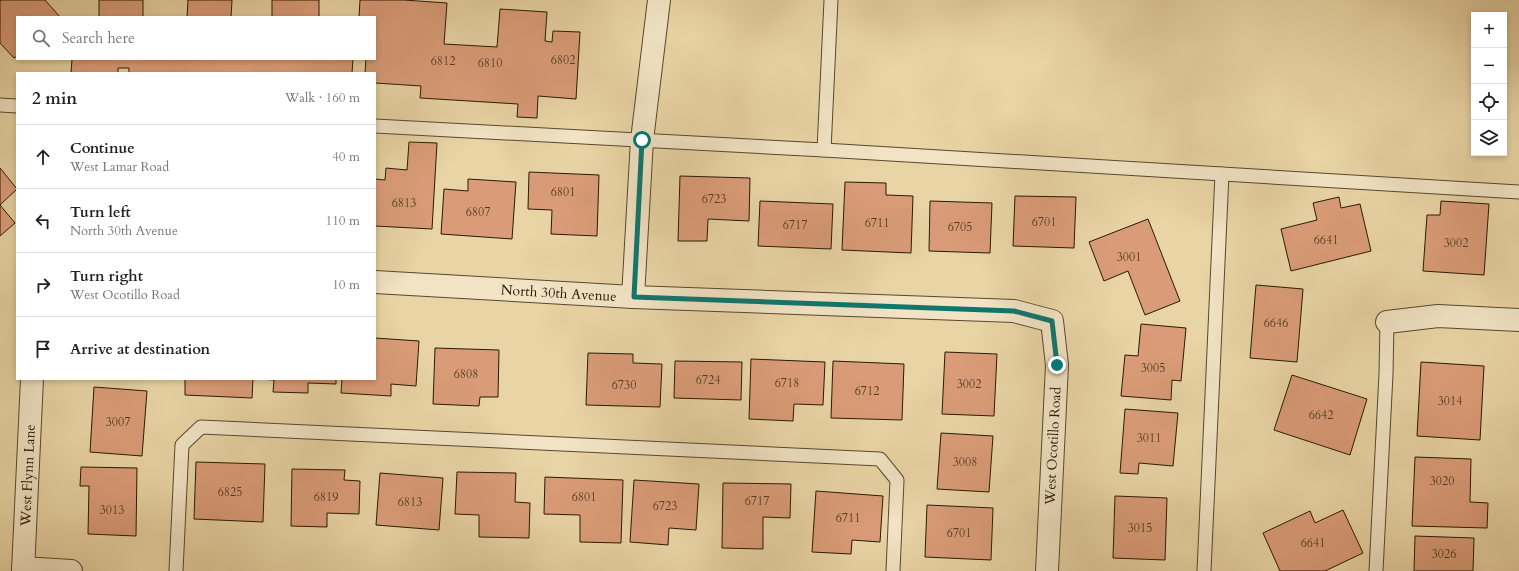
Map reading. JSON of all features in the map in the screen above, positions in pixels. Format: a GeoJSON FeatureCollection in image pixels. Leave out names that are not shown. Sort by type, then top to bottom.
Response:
{"type":"FeatureCollection","features":[{"type":"Feature","properties":{"kind":"street"},"geometry":{"type":"LineString","coordinates":[[634,297],[642,140],[659,0]]}},
{"type":"Feature","properties":{"kind":"street","name":"North 30th Avenue"},"geometry":{"type":"LineString","coordinates":[[376,282],[634,297],[1014,311],[1052,321]]}},
{"type":"Feature","properties":{"kind":"street"},"geometry":{"type":"LineString","coordinates":[[1387,322],[1438,316],[1519,320]]}},
{"type":"Feature","properties":{"kind":"street","name":"West Ocotillo Road"},"geometry":{"type":"LineString","coordinates":[[1047,571],[1057,365],[1052,321]]}},
{"type":"Feature","properties":{"kind":"street","name":"West Flynn Lane"},"geometry":{"type":"LineString","coordinates":[[23,570],[32,380]]}},
{"type":"Feature","properties":{"kind":"street"},"geometry":{"type":"LineString","coordinates":[[23,570],[71,571]]}},
{"type":"Feature","properties":{"kind":"lane"},"geometry":{"type":"LineString","coordinates":[[824,150],[831,0]]}},
{"type":"Feature","properties":{"kind":"lane"},"geometry":{"type":"LineString","coordinates":[[0,105],[16,106]]}},
{"type":"Feature","properties":{"kind":"lane"},"geometry":{"type":"LineString","coordinates":[[376,126],[824,150],[1519,192]]}},
{"type":"Feature","properties":{"kind":"lane"},"geometry":{"type":"LineString","coordinates":[[1204,571],[1222,174]]}},
{"type":"Feature","properties":{"kind":"lane"},"geometry":{"type":"LineString","coordinates":[[1376,571],[1386,374],[1387,322]]}},
{"type":"Feature","properties":{"kind":"lane"},"geometry":{"type":"LineString","coordinates":[[176,571],[182,445],[201,426],[880,459],[897,480],[894,571]]}},
{"type":"Feature","properties":{"kind":"building"},"geometry":{"type":"Polygon","coordinates":[[[0,0],[45,0],[59,16],[16,16],[16,57],[14,58],[0,43],[0,0]]]}},
{"type":"Feature","properties":{"kind":"building"},"geometry":{"type":"Polygon","coordinates":[[[99,0],[143,0],[143,16],[99,16],[99,0]]]}},
{"type":"Feature","properties":{"kind":"building"},"geometry":{"type":"Polygon","coordinates":[[[188,0],[232,0],[231,16],[187,16],[188,0]]]}},
{"type":"Feature","properties":{"kind":"building"},"geometry":{"type":"Polygon","coordinates":[[[272,0],[319,0],[319,16],[272,16],[272,0]]]}},
{"type":"Feature","properties":{"kind":"building"},"geometry":{"type":"Polygon","coordinates":[[[360,0],[404,0],[447,3],[444,44],[497,47],[500,9],[547,12],[545,41],[552,42],[553,31],[580,32],[576,99],[538,96],[537,118],[517,117],[518,104],[420,98],[421,86],[376,83],[376,72],[365,72],[366,60],[376,60],[376,16],[359,16],[360,0]]]}},
{"type":"Feature","properties":{"kind":"building"},"geometry":{"type":"Polygon","coordinates":[[[72,60],[353,60],[352,72],[129,72],[129,68],[118,68],[118,72],[71,72],[72,60]]]}},
{"type":"Feature","properties":{"kind":"building"},"geometry":{"type":"Polygon","coordinates":[[[409,142],[437,143],[432,229],[376,226],[376,179],[385,180],[386,168],[407,170],[409,142]]]}},
{"type":"Feature","properties":{"kind":"building"},"geometry":{"type":"Polygon","coordinates":[[[0,168],[16,188],[16,190],[0,205],[0,168]]]}},
{"type":"Feature","properties":{"kind":"building"},"geometry":{"type":"Polygon","coordinates":[[[529,172],[599,175],[597,236],[551,234],[552,210],[528,209],[529,172]]]}},
{"type":"Feature","properties":{"kind":"building"},"geometry":{"type":"Polygon","coordinates":[[[680,176],[750,178],[749,221],[708,219],[707,241],[678,241],[680,176]]]}},
{"type":"Feature","properties":{"kind":"building"},"geometry":{"type":"Polygon","coordinates":[[[468,179],[516,182],[512,239],[441,234],[444,189],[468,191],[468,179]]]}},
{"type":"Feature","properties":{"kind":"building"},"geometry":{"type":"Polygon","coordinates":[[[845,182],[886,183],[886,195],[913,196],[911,253],[842,250],[845,182]]]}},
{"type":"Feature","properties":{"kind":"building"},"geometry":{"type":"Polygon","coordinates":[[[1015,196],[1076,197],[1074,248],[1013,246],[1015,196]]]}},
{"type":"Feature","properties":{"kind":"building"},"geometry":{"type":"Polygon","coordinates":[[[1339,197],[1341,208],[1360,204],[1371,251],[1291,271],[1281,229],[1317,220],[1313,203],[1339,197]]]}},
{"type":"Feature","properties":{"kind":"building"},"geometry":{"type":"Polygon","coordinates":[[[760,201],[833,204],[831,249],[758,246],[760,201]]]}},
{"type":"Feature","properties":{"kind":"building"},"geometry":{"type":"Polygon","coordinates":[[[930,201],[992,203],[990,253],[929,251],[930,201]]]}},
{"type":"Feature","properties":{"kind":"building"},"geometry":{"type":"Polygon","coordinates":[[[1441,201],[1489,204],[1484,275],[1423,271],[1427,215],[1440,215],[1441,201]]]}},
{"type":"Feature","properties":{"kind":"building"},"geometry":{"type":"Polygon","coordinates":[[[0,205],[15,223],[0,236],[0,205]]]}},
{"type":"Feature","properties":{"kind":"building"},"geometry":{"type":"Polygon","coordinates":[[[1148,219],[1180,301],[1145,315],[1128,271],[1104,281],[1089,242],[1148,219]]]}},
{"type":"Feature","properties":{"kind":"building"},"geometry":{"type":"Polygon","coordinates":[[[1256,285],[1303,289],[1297,362],[1250,358],[1256,285]]]}},
{"type":"Feature","properties":{"kind":"building"},"geometry":{"type":"Polygon","coordinates":[[[1141,324],[1186,328],[1181,381],[1172,380],[1171,400],[1121,396],[1125,355],[1138,356],[1141,324]]]}},
{"type":"Feature","properties":{"kind":"building"},"geometry":{"type":"Polygon","coordinates":[[[376,338],[419,341],[416,386],[391,384],[391,396],[341,393],[342,380],[376,380],[376,338]]]}},
{"type":"Feature","properties":{"kind":"building"},"geometry":{"type":"Polygon","coordinates":[[[435,348],[499,350],[498,397],[480,397],[479,406],[433,404],[435,348]]]}},
{"type":"Feature","properties":{"kind":"building"},"geometry":{"type":"Polygon","coordinates":[[[945,352],[997,354],[994,416],[942,414],[945,352]]]}},
{"type":"Feature","properties":{"kind":"building"},"geometry":{"type":"Polygon","coordinates":[[[588,353],[633,354],[633,363],[662,364],[660,407],[586,405],[588,353]]]}},
{"type":"Feature","properties":{"kind":"building"},"geometry":{"type":"Polygon","coordinates":[[[751,359],[825,362],[823,405],[794,404],[793,421],[749,419],[751,359]]]}},
{"type":"Feature","properties":{"kind":"building"},"geometry":{"type":"Polygon","coordinates":[[[675,361],[742,362],[741,400],[674,398],[675,361]]]}},
{"type":"Feature","properties":{"kind":"building"},"geometry":{"type":"Polygon","coordinates":[[[833,361],[904,364],[902,420],[831,418],[833,361]]]}},
{"type":"Feature","properties":{"kind":"building"},"geometry":{"type":"Polygon","coordinates":[[[1421,362],[1484,366],[1480,440],[1417,436],[1421,362]]]}},
{"type":"Feature","properties":{"kind":"building"},"geometry":{"type":"Polygon","coordinates":[[[1292,375],[1367,399],[1350,455],[1274,430],[1292,375]]]}},
{"type":"Feature","properties":{"kind":"building"},"geometry":{"type":"Polygon","coordinates":[[[185,380],[253,380],[252,398],[185,395],[185,380]]]}},
{"type":"Feature","properties":{"kind":"building"},"geometry":{"type":"Polygon","coordinates":[[[274,380],[336,380],[336,384],[308,383],[308,393],[273,392],[274,380]]]}},
{"type":"Feature","properties":{"kind":"building"},"geometry":{"type":"Polygon","coordinates":[[[94,387],[147,391],[142,456],[90,452],[94,387]]]}},
{"type":"Feature","properties":{"kind":"building"},"geometry":{"type":"Polygon","coordinates":[[[1125,409],[1178,413],[1173,466],[1139,463],[1138,474],[1120,473],[1125,409]]]}},
{"type":"Feature","properties":{"kind":"building"},"geometry":{"type":"Polygon","coordinates":[[[941,433],[993,436],[989,492],[937,489],[941,433]]]}},
{"type":"Feature","properties":{"kind":"building"},"geometry":{"type":"Polygon","coordinates":[[[1415,457],[1471,459],[1470,502],[1488,503],[1487,528],[1412,526],[1415,457]]]}},
{"type":"Feature","properties":{"kind":"building"},"geometry":{"type":"Polygon","coordinates":[[[196,462],[265,464],[263,522],[194,519],[196,462]]]}},
{"type":"Feature","properties":{"kind":"building"},"geometry":{"type":"Polygon","coordinates":[[[81,467],[137,468],[136,536],[88,534],[89,486],[80,486],[81,467]]]}},
{"type":"Feature","properties":{"kind":"building"},"geometry":{"type":"Polygon","coordinates":[[[292,469],[345,470],[344,480],[360,481],[359,514],[327,513],[327,527],[291,526],[292,469]]]}},
{"type":"Feature","properties":{"kind":"building"},"geometry":{"type":"Polygon","coordinates":[[[457,472],[516,473],[515,502],[530,503],[529,538],[479,537],[479,515],[455,514],[457,472]]]}},
{"type":"Feature","properties":{"kind":"building"},"geometry":{"type":"Polygon","coordinates":[[[380,473],[443,478],[439,530],[376,525],[380,473]]]}},
{"type":"Feature","properties":{"kind":"building"},"geometry":{"type":"Polygon","coordinates":[[[545,477],[623,480],[621,543],[580,542],[580,515],[544,514],[545,477]]]}},
{"type":"Feature","properties":{"kind":"building"},"geometry":{"type":"Polygon","coordinates":[[[634,480],[699,484],[696,530],[669,528],[668,545],[630,542],[634,480]]]}},
{"type":"Feature","properties":{"kind":"building"},"geometry":{"type":"Polygon","coordinates":[[[723,483],[791,484],[790,518],[763,517],[763,549],[722,548],[723,483]]]}},
{"type":"Feature","properties":{"kind":"building"},"geometry":{"type":"Polygon","coordinates":[[[816,491],[883,496],[880,542],[852,540],[851,554],[812,552],[816,491]]]}},
{"type":"Feature","properties":{"kind":"building"},"geometry":{"type":"Polygon","coordinates":[[[1115,496],[1167,498],[1165,560],[1113,558],[1115,496]]]}},
{"type":"Feature","properties":{"kind":"building"},"geometry":{"type":"Polygon","coordinates":[[[927,505],[993,508],[991,560],[925,557],[927,505]]]}},
{"type":"Feature","properties":{"kind":"building"},"geometry":{"type":"Polygon","coordinates":[[[1343,510],[1363,553],[1325,571],[1280,571],[1263,533],[1310,511],[1315,523],[1343,510]]]}},
{"type":"Feature","properties":{"kind":"building"},"geometry":{"type":"Polygon","coordinates":[[[1415,536],[1474,538],[1473,571],[1414,571],[1415,536]]]}},
{"type":"Feature","properties":{"kind":"route"},"geometry":{"type":"LineString","coordinates":[[642,140],[634,297],[1014,311],[1052,321],[1057,365]]}}]}
